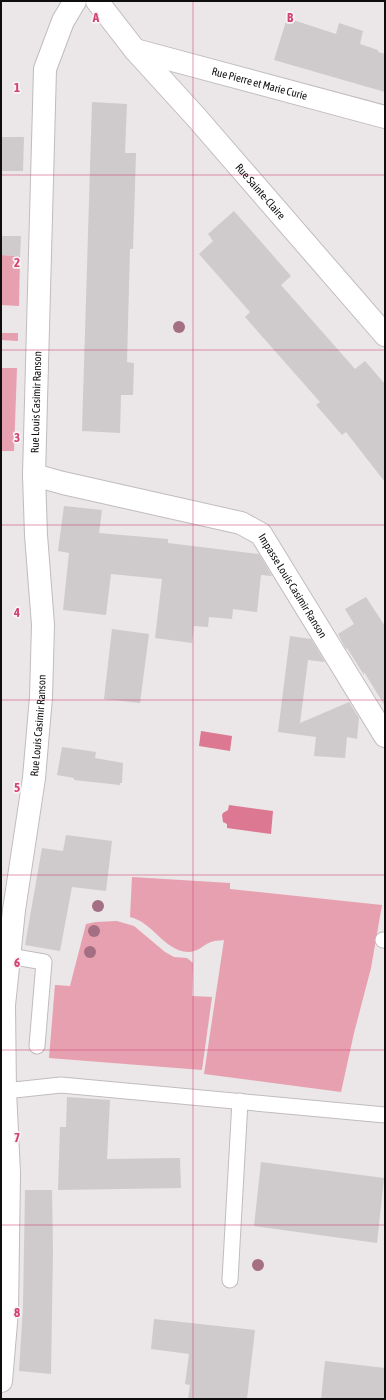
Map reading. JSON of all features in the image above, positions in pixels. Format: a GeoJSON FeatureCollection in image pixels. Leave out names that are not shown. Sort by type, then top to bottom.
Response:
{"type":"FeatureCollection","features":[{"type":"Feature","properties":{"kind":"street","name":"Rue Louis Casimir Ranson"},"geometry":{"type":"LineString","coordinates":[[1,1381],[7,1311],[4,1225],[9,1173],[5,1091],[4,1005],[14,910],[34,778],[41,697],[43,625],[36,535],[34,475],[45,69],[63,21],[75,1]]}},
{"type":"Feature","properties":{"kind":"street","name":"Rue Sainte-Claire"},"geometry":{"type":"LineString","coordinates":[[97,1],[135,50],[200,122],[385,335]]}},
{"type":"Feature","properties":{"kind":"street","name":"Rue Pierre et Marie Curie"},"geometry":{"type":"LineString","coordinates":[[135,50],[385,117]]}},
{"type":"Feature","properties":{"kind":"street","name":"Impasse Louis Casimir Ranson"},"geometry":{"type":"LineString","coordinates":[[34,475],[63,483],[241,523],[261,534],[385,736]]}},
{"type":"Feature","properties":{"kind":"lane"},"geometry":{"type":"LineString","coordinates":[[9,956],[44,962],[37,1046]]}},
{"type":"Feature","properties":{"kind":"lane"},"geometry":{"type":"LineString","coordinates":[[5,1091],[61,1085],[385,1115]]}},
{"type":"Feature","properties":{"kind":"lane"},"geometry":{"type":"LineString","coordinates":[[230,1280],[240,1101]]}},
{"type":"Feature","properties":{"kind":"shaded area"},"geometry":{"type":"Polygon","coordinates":[[[1,255],[20,256],[19,306],[1,305],[1,255]]]}},
{"type":"Feature","properties":{"kind":"shaded area"},"geometry":{"type":"Polygon","coordinates":[[[1,333],[18,333],[18,341],[1,340],[1,333]]]}},
{"type":"Feature","properties":{"kind":"shaded area"},"geometry":{"type":"Polygon","coordinates":[[[1,368],[17,368],[14,451],[1,451],[1,368]]]}},
{"type":"Feature","properties":{"kind":"shaded area"},"geometry":{"type":"Polygon","coordinates":[[[201,731],[232,736],[230,751],[199,746],[201,731]]]}},
{"type":"Feature","properties":{"kind":"shaded area"},"geometry":{"type":"Polygon","coordinates":[[[229,805],[273,811],[271,834],[227,828],[227,824],[223,822],[222,815],[228,810],[229,805]]]}},
{"type":"Feature","properties":{"kind":"shaded area"},"geometry":{"type":"Polygon","coordinates":[[[132,877],[230,883],[230,889],[382,905],[371,968],[354,1033],[341,1092],[204,1074],[224,940],[213,941],[192,952],[172,947],[145,924],[130,917],[132,877]]]}},
{"type":"Feature","properties":{"kind":"shaded area"},"geometry":{"type":"Polygon","coordinates":[[[117,921],[134,926],[165,952],[174,957],[187,958],[193,963],[192,996],[212,997],[202,1070],[49,1058],[55,985],[70,986],[86,924],[117,921]]]}},
{"type":"Feature","properties":{"kind":"building"},"geometry":{"type":"Polygon","coordinates":[[[287,18],[336,34],[339,23],[363,31],[360,44],[385,54],[385,92],[274,60],[287,18]]]}},
{"type":"Feature","properties":{"kind":"building"},"geometry":{"type":"Polygon","coordinates":[[[92,102],[127,104],[125,153],[136,153],[133,249],[130,249],[127,362],[134,363],[133,395],[121,395],[120,433],[82,431],[92,102]]]}},
{"type":"Feature","properties":{"kind":"building"},"geometry":{"type":"Polygon","coordinates":[[[1,137],[24,137],[23,171],[1,171],[1,137]]]}},
{"type":"Feature","properties":{"kind":"building"},"geometry":{"type":"Polygon","coordinates":[[[234,211],[291,276],[281,285],[355,369],[365,361],[385,384],[385,482],[346,432],[342,435],[316,405],[320,402],[245,317],[250,312],[199,254],[213,241],[208,234],[234,211]]]}},
{"type":"Feature","properties":{"kind":"building"},"geometry":{"type":"Polygon","coordinates":[[[1,236],[21,236],[20,256],[1,255],[1,236]]]}},
{"type":"Feature","properties":{"kind":"building"},"geometry":{"type":"Polygon","coordinates":[[[64,506],[102,510],[99,533],[168,539],[168,543],[259,554],[272,576],[261,575],[257,612],[233,609],[232,619],[209,617],[208,627],[194,626],[192,643],[155,638],[162,579],[111,574],[106,615],[63,610],[69,553],[58,551],[64,506]]]}},
{"type":"Feature","properties":{"kind":"building"},"geometry":{"type":"Polygon","coordinates":[[[366,597],[385,626],[385,706],[364,672],[364,675],[347,648],[346,649],[338,634],[354,624],[345,609],[366,597]]]}},
{"type":"Feature","properties":{"kind":"building"},"geometry":{"type":"Polygon","coordinates":[[[112,629],[149,634],[140,703],[104,699],[112,629]]]}},
{"type":"Feature","properties":{"kind":"building"},"geometry":{"type":"Polygon","coordinates":[[[290,636],[311,639],[325,662],[308,660],[300,723],[349,702],[359,718],[357,739],[347,737],[345,758],[314,756],[316,737],[278,732],[290,636]]]}},
{"type":"Feature","properties":{"kind":"building"},"geometry":{"type":"Polygon","coordinates":[[[62,747],[96,752],[95,758],[123,763],[122,783],[120,783],[120,785],[74,780],[74,778],[57,775],[62,747]]]}},
{"type":"Feature","properties":{"kind":"building"},"geometry":{"type":"Polygon","coordinates":[[[66,835],[112,841],[106,891],[72,887],[60,951],[25,945],[42,848],[63,851],[66,835]]]}},
{"type":"Feature","properties":{"kind":"building"},"geometry":{"type":"Polygon","coordinates":[[[67,1097],[110,1100],[107,1159],[180,1158],[181,1188],[58,1190],[60,1127],[66,1127],[67,1097]]]}},
{"type":"Feature","properties":{"kind":"building"},"geometry":{"type":"Polygon","coordinates":[[[261,1162],[384,1178],[377,1243],[254,1226],[261,1162]]]}},
{"type":"Feature","properties":{"kind":"building"},"geometry":{"type":"Polygon","coordinates":[[[25,1190],[52,1190],[53,1249],[51,1374],[19,1371],[23,1306],[25,1190]]]}},
{"type":"Feature","properties":{"kind":"building"},"geometry":{"type":"Polygon","coordinates":[[[154,1319],[255,1330],[247,1399],[188,1399],[190,1385],[185,1384],[189,1354],[151,1349],[154,1319]]]}},
{"type":"Feature","properties":{"kind":"building"},"geometry":{"type":"Polygon","coordinates":[[[325,1361],[385,1368],[385,1399],[321,1399],[325,1361]]]}}]}
